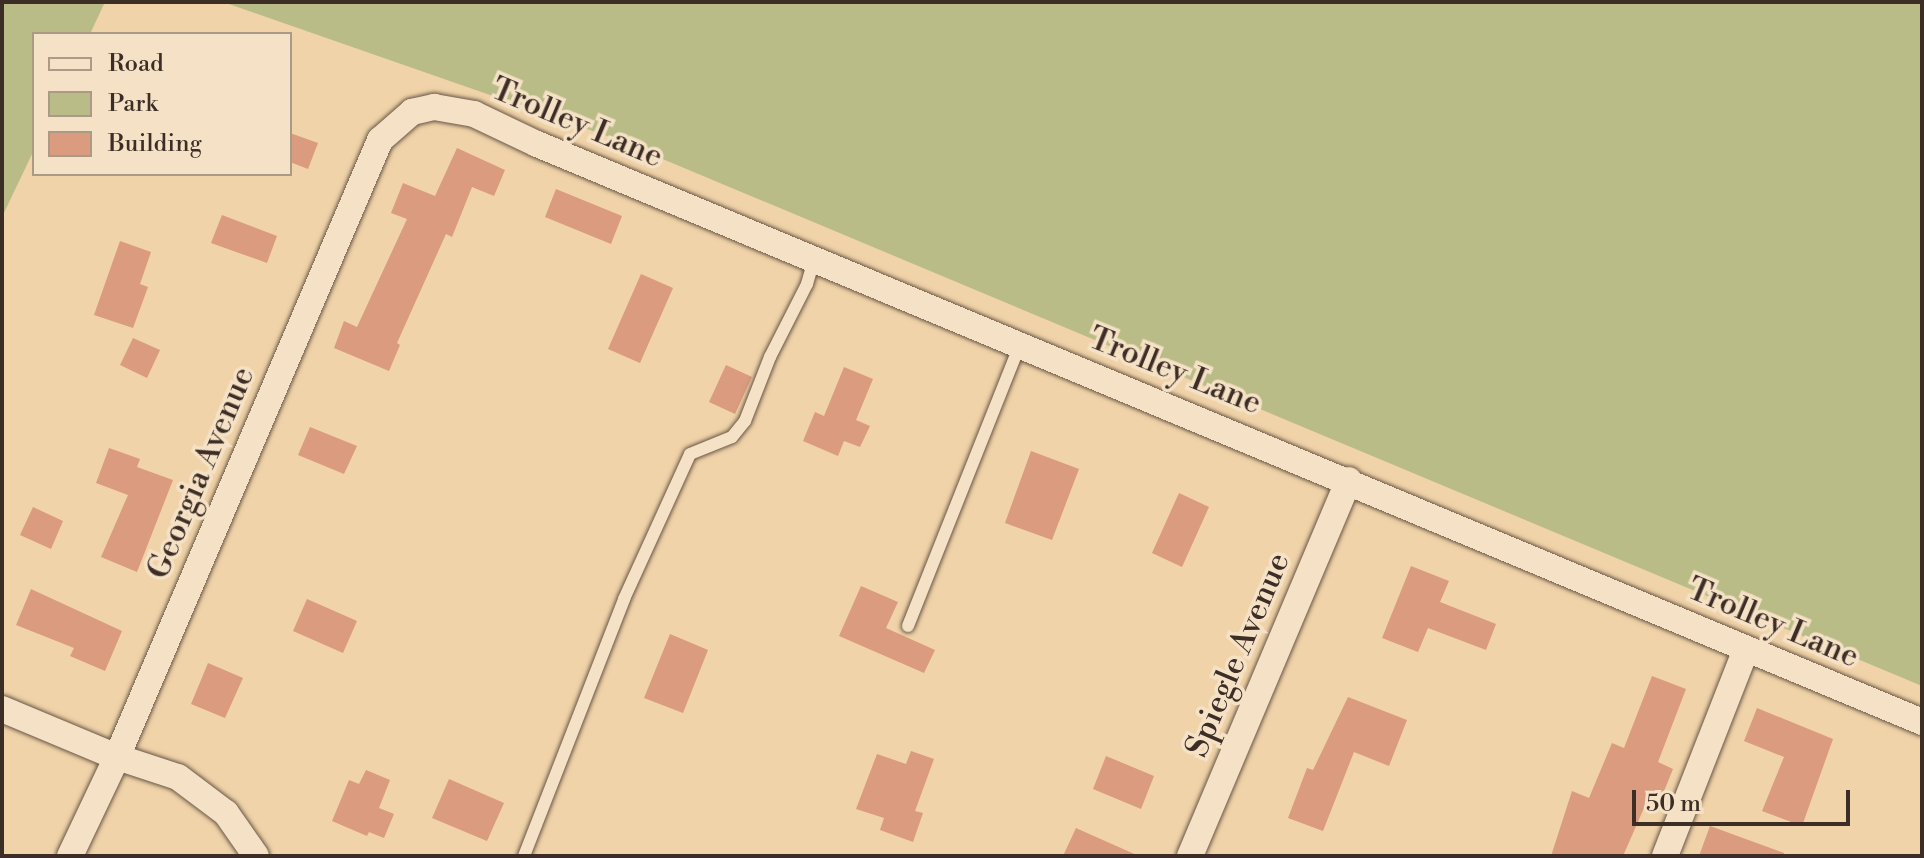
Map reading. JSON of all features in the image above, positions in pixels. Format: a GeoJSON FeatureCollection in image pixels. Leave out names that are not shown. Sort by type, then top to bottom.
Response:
{"type":"FeatureCollection","features":[{"type":"Feature","properties":{"kind":"street","name":"Trolley Lane"},"geometry":{"type":"LineString","coordinates":[[401,121],[412,112],[434,107],[474,114],[537,144],[1349,480],[1922,722]]}},
{"type":"Feature","properties":{"kind":"street","name":"Georgia Avenue"},"geometry":{"type":"LineString","coordinates":[[70,856],[117,757],[380,140],[401,121]]}},
{"type":"Feature","properties":{"kind":"street","name":"Spiegle Avenue"},"geometry":{"type":"LineString","coordinates":[[1190,856],[1349,480]]}},
{"type":"Feature","properties":{"kind":"street"},"geometry":{"type":"LineString","coordinates":[[1665,856],[1746,649]]}},
{"type":"Feature","properties":{"kind":"street"},"geometry":{"type":"LineString","coordinates":[[2,709],[117,757],[178,777],[226,813],[256,856]]}},
{"type":"Feature","properties":{"kind":"lane"},"geometry":{"type":"LineString","coordinates":[[524,856],[624,599],[690,454],[732,437],[745,421],[770,357],[807,284],[814,259]]}},
{"type":"Feature","properties":{"kind":"lane"},"geometry":{"type":"LineString","coordinates":[[908,626],[1020,344]]}},
{"type":"Feature","properties":{"kind":"green space"},"geometry":{"type":"Polygon","coordinates":[[[2,2],[105,2],[91,32],[32,32],[32,154],[2,217],[2,2]]]}},
{"type":"Feature","properties":{"kind":"green space"},"geometry":{"type":"Polygon","coordinates":[[[223,2],[1922,2],[1922,686],[610,137],[223,2]]]}},
{"type":"Feature","properties":{"kind":"building"},"geometry":{"type":"Polygon","coordinates":[[[292,134],[318,143],[308,169],[292,163],[292,134]]]}},
{"type":"Feature","properties":{"kind":"building"},"geometry":{"type":"Polygon","coordinates":[[[457,148],[505,170],[494,196],[472,187],[452,237],[446,234],[397,343],[400,345],[389,371],[334,348],[344,321],[357,327],[407,219],[391,213],[403,183],[435,196],[457,148]]]}},
{"type":"Feature","properties":{"kind":"building"},"geometry":{"type":"Polygon","coordinates":[[[556,189],[622,216],[611,244],[545,217],[556,189]]]}},
{"type":"Feature","properties":{"kind":"building"},"geometry":{"type":"Polygon","coordinates":[[[222,215],[277,236],[267,263],[211,243],[222,215]]]}},
{"type":"Feature","properties":{"kind":"building"},"geometry":{"type":"Polygon","coordinates":[[[120,241],[151,252],[140,284],[148,287],[133,328],[94,315],[120,241]]]}},
{"type":"Feature","properties":{"kind":"building"},"geometry":{"type":"Polygon","coordinates":[[[641,274],[673,288],[640,363],[608,349],[641,274]]]}},
{"type":"Feature","properties":{"kind":"building"},"geometry":{"type":"Polygon","coordinates":[[[133,338],[160,350],[147,378],[120,365],[133,338]]]}},
{"type":"Feature","properties":{"kind":"building"},"geometry":{"type":"Polygon","coordinates":[[[726,365],[752,377],[735,414],[709,402],[726,365]]]}},
{"type":"Feature","properties":{"kind":"building"},"geometry":{"type":"Polygon","coordinates":[[[844,367],[873,379],[856,420],[870,426],[860,447],[844,441],[838,456],[803,441],[815,412],[824,416],[844,367]]]}},
{"type":"Feature","properties":{"kind":"building"},"geometry":{"type":"Polygon","coordinates":[[[310,427],[357,446],[344,474],[298,455],[310,427]]]}},
{"type":"Feature","properties":{"kind":"building"},"geometry":{"type":"Polygon","coordinates":[[[109,448],[140,459],[137,467],[173,480],[137,572],[101,557],[128,495],[96,483],[109,448]]]}},
{"type":"Feature","properties":{"kind":"building"},"geometry":{"type":"Polygon","coordinates":[[[1031,451],[1079,469],[1052,540],[1005,523],[1031,451]]]}},
{"type":"Feature","properties":{"kind":"building"},"geometry":{"type":"Polygon","coordinates":[[[1179,493],[1209,507],[1182,567],[1152,553],[1179,493]]]}},
{"type":"Feature","properties":{"kind":"building"},"geometry":{"type":"Polygon","coordinates":[[[33,507],[63,521],[51,549],[20,535],[33,507]]]}},
{"type":"Feature","properties":{"kind":"building"},"geometry":{"type":"Polygon","coordinates":[[[1411,566],[1449,581],[1440,602],[1496,624],[1486,650],[1428,628],[1418,652],[1382,638],[1411,566]]]}},
{"type":"Feature","properties":{"kind":"building"},"geometry":{"type":"Polygon","coordinates":[[[861,586],[898,602],[886,628],[935,650],[924,673],[839,636],[861,586]]]}},
{"type":"Feature","properties":{"kind":"building"},"geometry":{"type":"Polygon","coordinates":[[[31,589],[122,631],[105,671],[70,656],[74,648],[16,625],[31,589]]]}},
{"type":"Feature","properties":{"kind":"building"},"geometry":{"type":"Polygon","coordinates":[[[307,599],[357,621],[343,653],[293,631],[307,599]]]}},
{"type":"Feature","properties":{"kind":"building"},"geometry":{"type":"Polygon","coordinates":[[[670,634],[708,650],[683,713],[644,698],[670,634]]]}},
{"type":"Feature","properties":{"kind":"building"},"geometry":{"type":"Polygon","coordinates":[[[208,663],[243,678],[225,718],[191,704],[208,663]]]}},
{"type":"Feature","properties":{"kind":"building"},"geometry":{"type":"Polygon","coordinates":[[[1652,676],[1686,689],[1658,762],[1673,769],[1662,796],[1651,792],[1623,856],[1551,856],[1572,791],[1589,798],[1612,743],[1624,748],[1652,676]]]}},
{"type":"Feature","properties":{"kind":"building"},"geometry":{"type":"Polygon","coordinates":[[[1348,697],[1407,720],[1389,766],[1354,752],[1323,831],[1288,818],[1307,768],[1313,770],[1348,697]]]}},
{"type":"Feature","properties":{"kind":"building"},"geometry":{"type":"Polygon","coordinates":[[[1757,708],[1833,739],[1802,826],[1762,811],[1784,757],[1744,741],[1757,708]]]}},
{"type":"Feature","properties":{"kind":"building"},"geometry":{"type":"Polygon","coordinates":[[[911,751],[934,759],[915,811],[923,813],[913,842],[880,830],[884,818],[856,809],[877,754],[906,764],[911,751]]]}},
{"type":"Feature","properties":{"kind":"building"},"geometry":{"type":"Polygon","coordinates":[[[1106,756],[1154,776],[1141,809],[1093,789],[1106,756]]]}},
{"type":"Feature","properties":{"kind":"building"},"geometry":{"type":"Polygon","coordinates":[[[366,770],[390,780],[379,808],[394,814],[384,838],[369,832],[367,836],[332,821],[349,780],[359,784],[366,770]]]}},
{"type":"Feature","properties":{"kind":"building"},"geometry":{"type":"Polygon","coordinates":[[[449,779],[504,803],[487,841],[432,818],[449,779]]]}},
{"type":"Feature","properties":{"kind":"building"},"geometry":{"type":"Polygon","coordinates":[[[1710,826],[1784,853],[1784,856],[1699,856],[1710,826]]]}},
{"type":"Feature","properties":{"kind":"building"},"geometry":{"type":"Polygon","coordinates":[[[1076,828],[1087,833],[1139,856],[1063,856],[1076,828]]]}}]}
